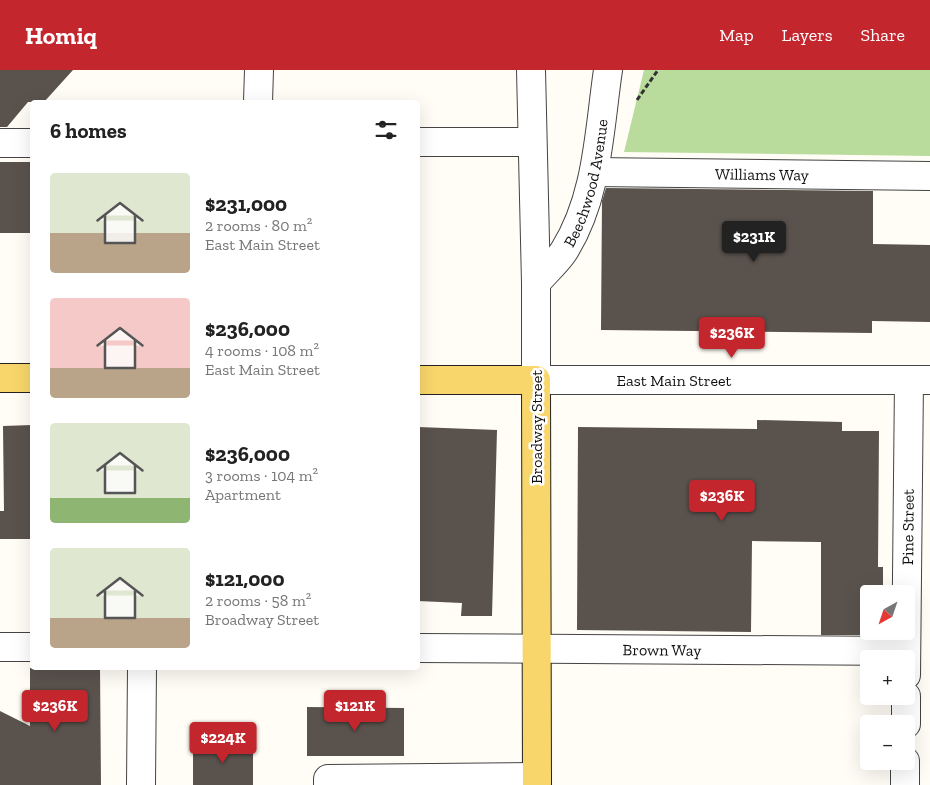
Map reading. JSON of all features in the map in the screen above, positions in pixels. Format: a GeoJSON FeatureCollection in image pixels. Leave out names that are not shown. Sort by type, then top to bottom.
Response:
{"type":"FeatureCollection","features":[{"type":"Feature","properties":{"kind":"main road"},"geometry":{"type":"LineString","coordinates":[[0,378],[30,378]]}},
{"type":"Feature","properties":{"kind":"main road","name":"East Main Street"},"geometry":{"type":"LineString","coordinates":[[420,380],[536,380]]}},
{"type":"Feature","properties":{"kind":"main road","name":"Broadway Street"},"geometry":{"type":"LineString","coordinates":[[536,380],[535,648],[537,781]]}},
{"type":"Feature","properties":{"kind":"street"},"geometry":{"type":"LineString","coordinates":[[258,100],[259,70]]}},
{"type":"Feature","properties":{"kind":"street","name":"Broadway Street"},"geometry":{"type":"LineString","coordinates":[[531,70],[536,282],[536,380]]}},
{"type":"Feature","properties":{"kind":"street","name":"Beechwood Avenue"},"geometry":{"type":"LineString","coordinates":[[536,282],[563,252],[592,189],[608,70]]}},
{"type":"Feature","properties":{"kind":"street"},"geometry":{"type":"LineString","coordinates":[[0,142],[30,142]]}},
{"type":"Feature","properties":{"kind":"street"},"geometry":{"type":"LineString","coordinates":[[420,142],[532,142]]}},
{"type":"Feature","properties":{"kind":"street","name":"Williams Way"},"geometry":{"type":"LineString","coordinates":[[594,172],[930,176]]}},
{"type":"Feature","properties":{"kind":"street","name":"East Main Street"},"geometry":{"type":"LineString","coordinates":[[536,380],[919,380]]}},
{"type":"Feature","properties":{"kind":"street","name":"Pine Street"},"geometry":{"type":"LineString","coordinates":[[912,650],[919,380]]}},
{"type":"Feature","properties":{"kind":"street"},"geometry":{"type":"LineString","coordinates":[[0,647],[30,648]]}},
{"type":"Feature","properties":{"kind":"street","name":"Brown Way"},"geometry":{"type":"LineString","coordinates":[[420,648],[912,650]]}},
{"type":"Feature","properties":{"kind":"street"},"geometry":{"type":"LineString","coordinates":[[141,785],[142,670]]}},
{"type":"Feature","properties":{"kind":"street"},"geometry":{"type":"LineString","coordinates":[[905,785],[906,770]]}},
{"type":"Feature","properties":{"kind":"street"},"geometry":{"type":"LineString","coordinates":[[328,785],[328,779],[537,781]]}},
{"type":"Feature","properties":{"kind":"path"},"geometry":{"type":"LineString","coordinates":[[632,108],[658,70]]}},
{"type":"Feature","properties":{"kind":"green space"},"geometry":{"type":"Polygon","coordinates":[[[644,70],[930,70],[930,156],[624,152],[644,70]]]}},
{"type":"Feature","properties":{"kind":"building"},"geometry":{"type":"Polygon","coordinates":[[[0,70],[73,70],[46,100],[30,100],[7,127],[0,127],[0,70]]]}},
{"type":"Feature","properties":{"kind":"building"},"geometry":{"type":"Polygon","coordinates":[[[0,162],[30,162],[30,233],[0,233],[0,162]]]}},
{"type":"Feature","properties":{"kind":"building"},"geometry":{"type":"Polygon","coordinates":[[[606,188],[873,191],[873,244],[930,245],[930,322],[872,321],[872,333],[601,330],[602,201],[606,188]]]}},
{"type":"Feature","properties":{"kind":"building"},"geometry":{"type":"Polygon","coordinates":[[[757,420],[842,422],[842,431],[879,431],[878,567],[883,567],[883,585],[860,585],[860,635],[821,635],[821,542],[752,541],[751,632],[577,630],[578,427],[757,429],[757,420]]]}},
{"type":"Feature","properties":{"kind":"building"},"geometry":{"type":"Polygon","coordinates":[[[30,425],[30,539],[0,539],[0,511],[4,511],[3,426],[30,425]]]}},
{"type":"Feature","properties":{"kind":"building"},"geometry":{"type":"Polygon","coordinates":[[[420,427],[497,430],[492,616],[461,616],[462,603],[420,601],[420,427]]]}},
{"type":"Feature","properties":{"kind":"building"},"geometry":{"type":"Polygon","coordinates":[[[30,670],[100,670],[101,785],[0,785],[0,711],[30,726],[30,670]]]}},
{"type":"Feature","properties":{"kind":"building"},"geometry":{"type":"Polygon","coordinates":[[[307,707],[404,708],[404,756],[307,756],[307,707]]]}},
{"type":"Feature","properties":{"kind":"building"},"geometry":{"type":"Polygon","coordinates":[[[220,739],[230,740],[235,743],[253,743],[253,785],[193,785],[193,743],[214,743],[220,739]]]}}]}
